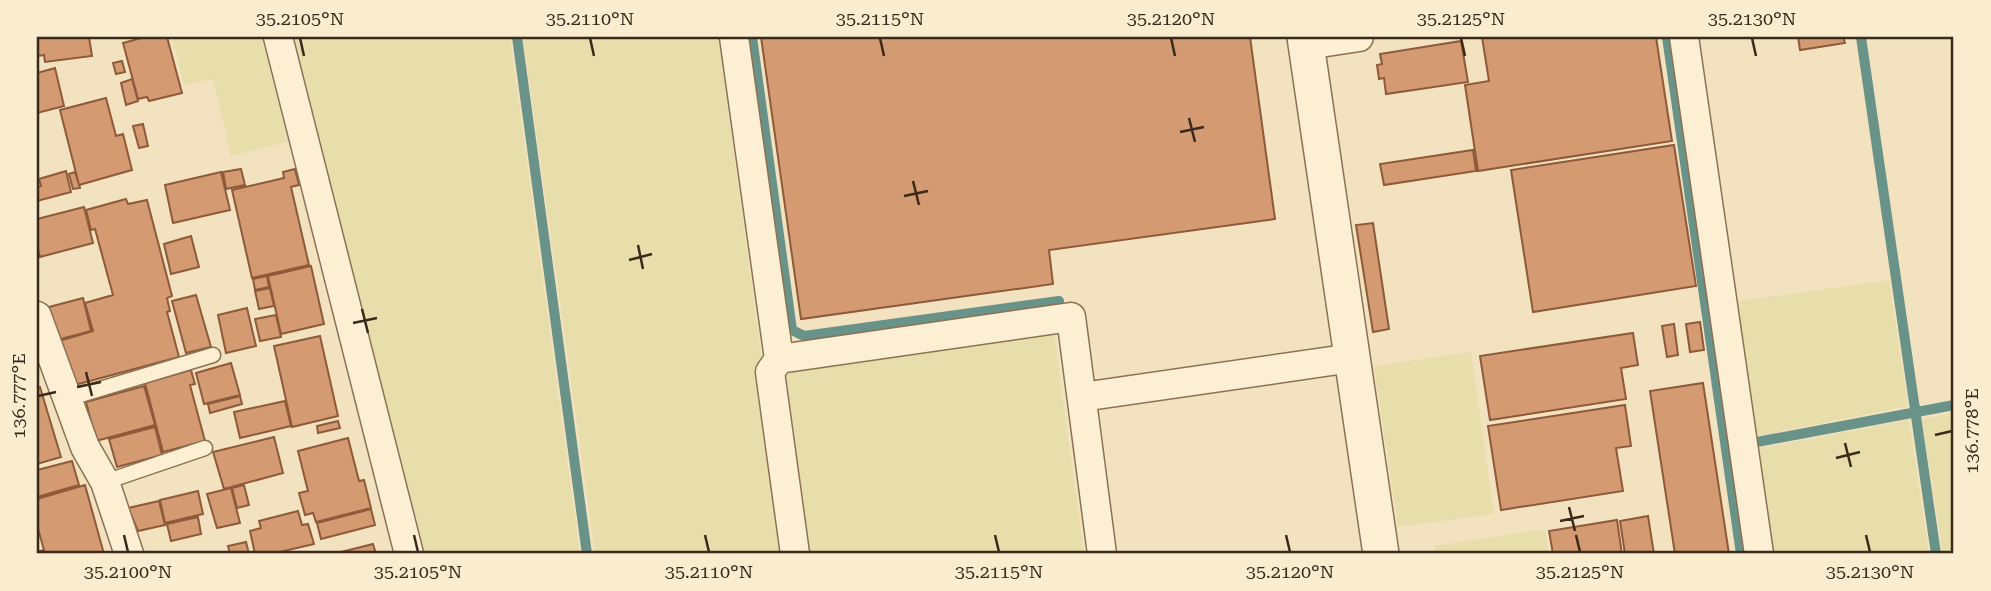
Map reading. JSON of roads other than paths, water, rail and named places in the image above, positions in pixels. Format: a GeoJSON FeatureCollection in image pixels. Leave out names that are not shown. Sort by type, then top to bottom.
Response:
{"type":"FeatureCollection","features":[{"type":"Feature","properties":{"kind":"street"},"geometry":{"type":"LineString","coordinates":[[278,37],[409,554]]}},
{"type":"Feature","properties":{"kind":"street"},"geometry":{"type":"LineString","coordinates":[[734,37],[779,359],[771,372],[795,554]]}},
{"type":"Feature","properties":{"kind":"street"},"geometry":{"type":"LineString","coordinates":[[1359,37],[1306,41],[1381,554]]}},
{"type":"Feature","properties":{"kind":"street"},"geometry":{"type":"LineString","coordinates":[[1684,37],[1759,554]]}},
{"type":"Feature","properties":{"kind":"street"},"geometry":{"type":"LineString","coordinates":[[37,316],[85,447],[105,482],[129,554]]}},
{"type":"Feature","properties":{"kind":"street"},"geometry":{"type":"LineString","coordinates":[[779,359],[1071,317],[1102,554]]}},
{"type":"Feature","properties":{"kind":"street"},"geometry":{"type":"LineString","coordinates":[[1082,397],[1352,358]]}},
{"type":"Feature","properties":{"kind":"lane"},"geometry":{"type":"LineString","coordinates":[[67,399],[213,355]]}},
{"type":"Feature","properties":{"kind":"lane"},"geometry":{"type":"LineString","coordinates":[[105,482],[205,448]]}},
{"type":"Feature","properties":{"kind":"waterway"},"geometry":{"type":"LineString","coordinates":[[517,37],[587,554]]}},
{"type":"Feature","properties":{"kind":"waterway"},"geometry":{"type":"LineString","coordinates":[[752,37],[792,330],[804,336],[1059,301]]}},
{"type":"Feature","properties":{"kind":"waterway"},"geometry":{"type":"LineString","coordinates":[[1667,37],[1741,554]]}},
{"type":"Feature","properties":{"kind":"waterway"},"geometry":{"type":"LineString","coordinates":[[1861,37],[1936,554]]}},
{"type":"Feature","properties":{"kind":"waterway"},"geometry":{"type":"LineString","coordinates":[[1757,442],[1954,405]]}}]}
